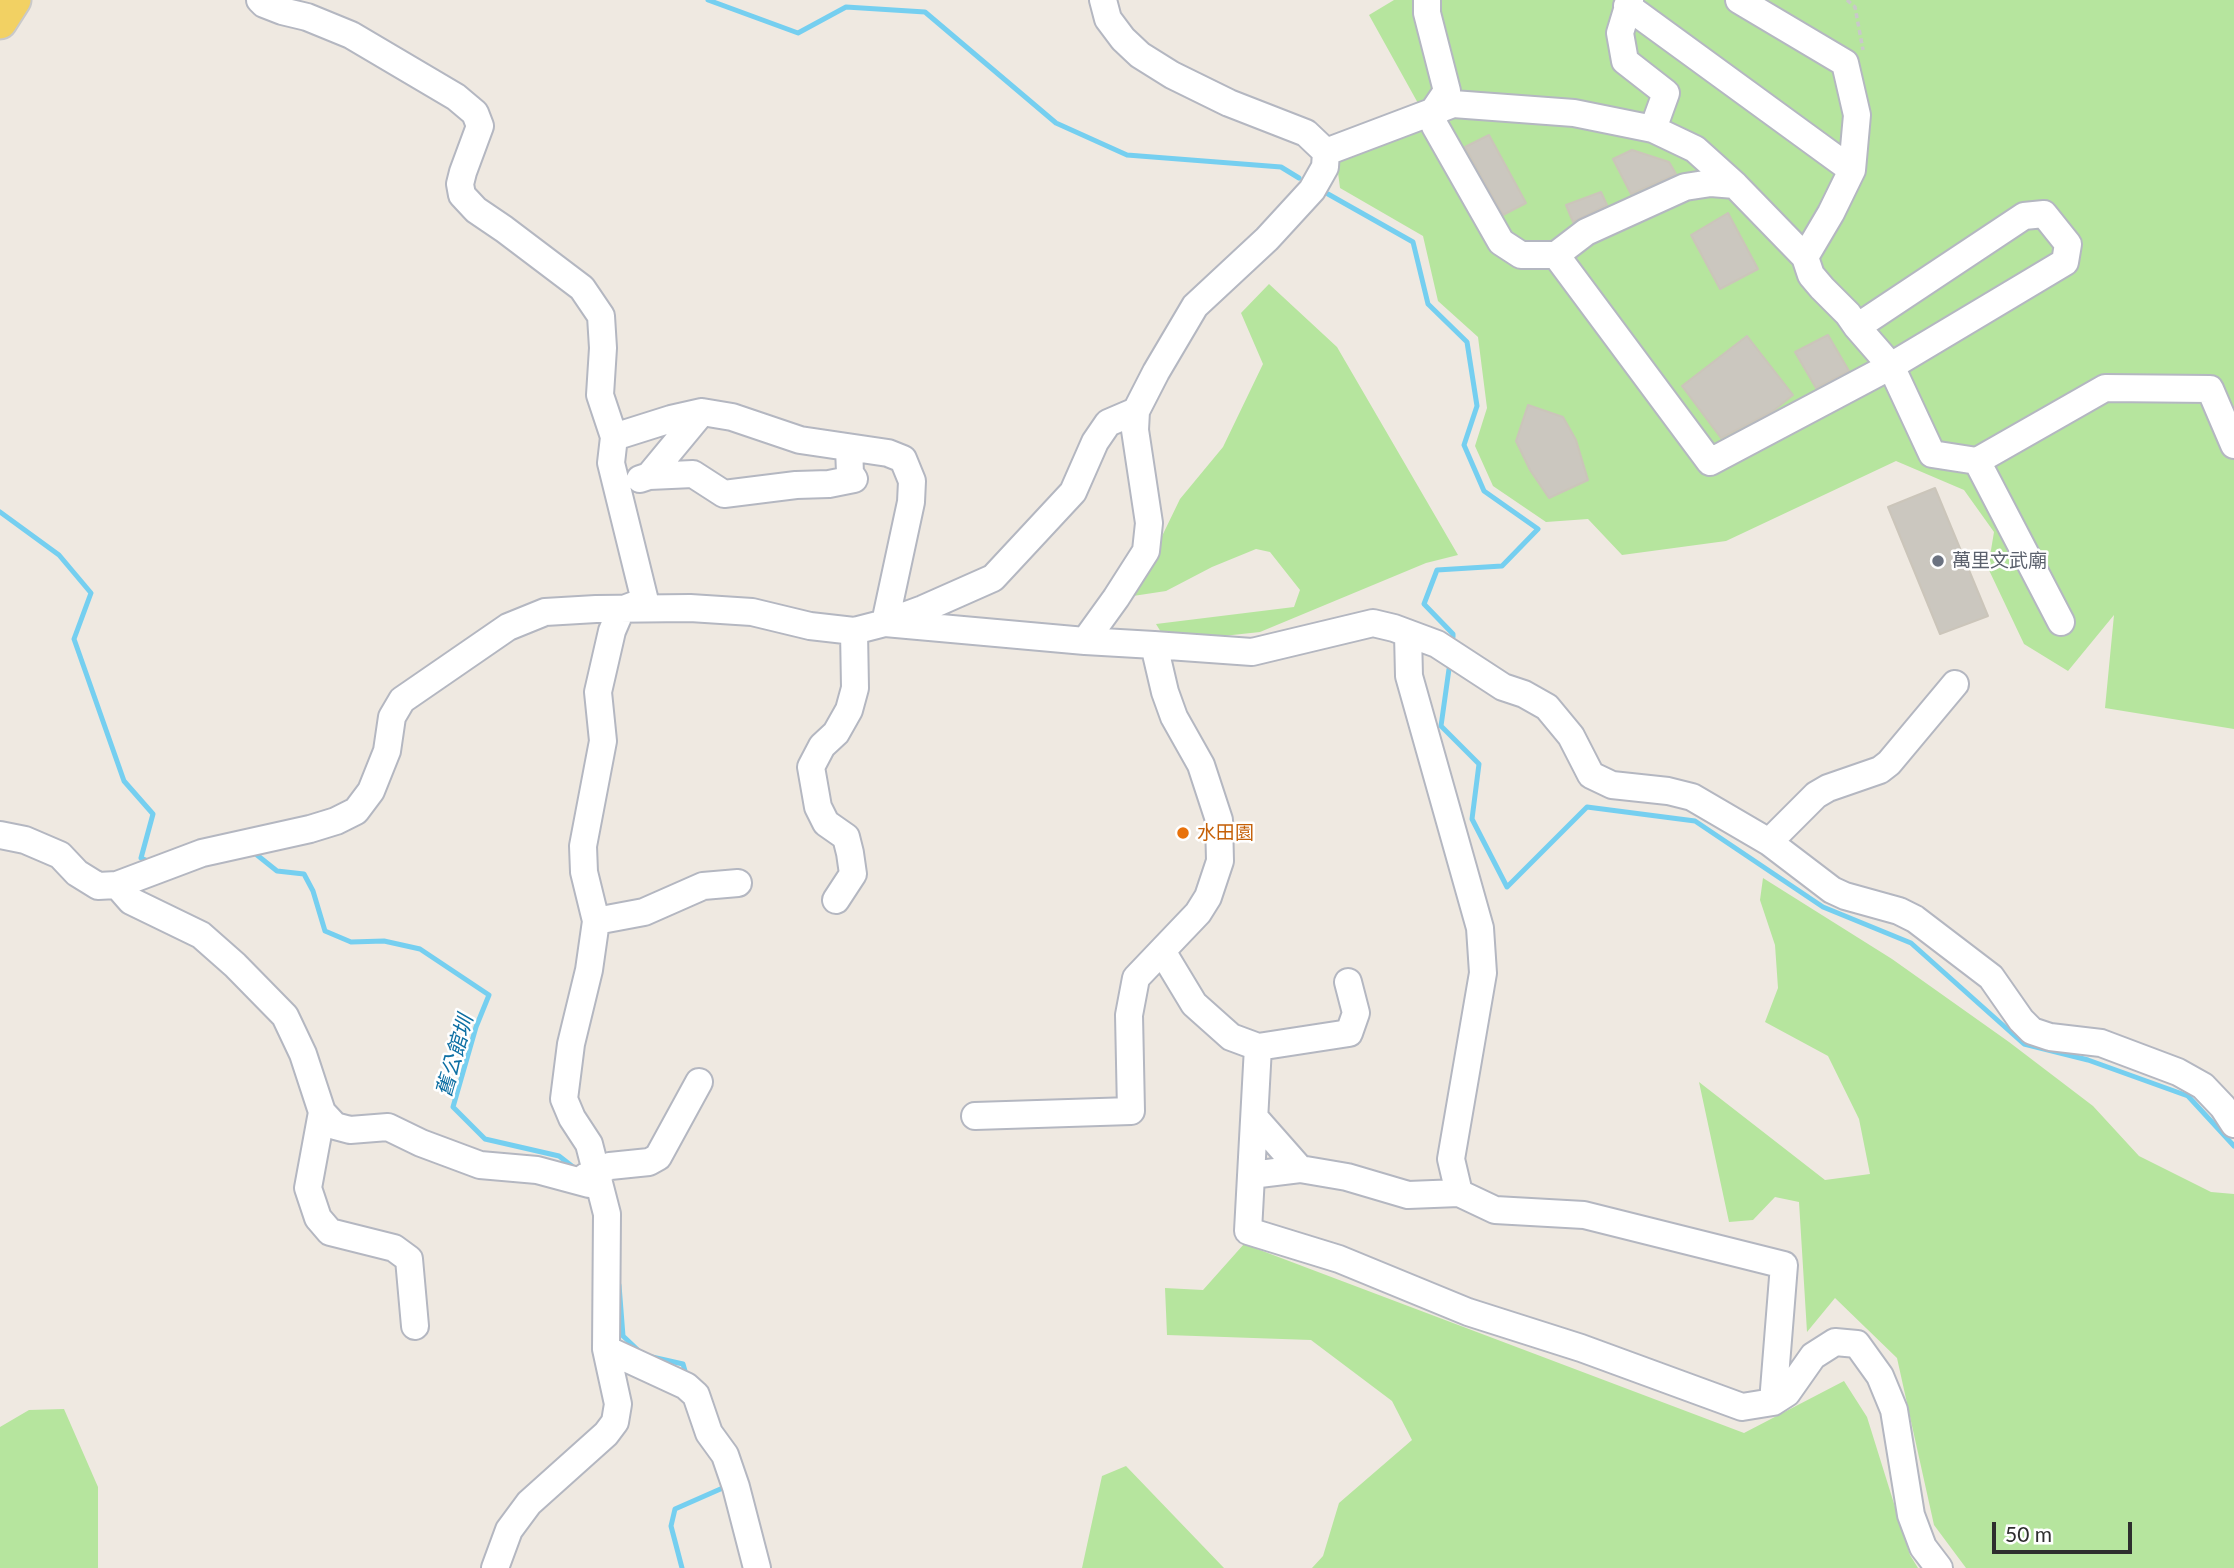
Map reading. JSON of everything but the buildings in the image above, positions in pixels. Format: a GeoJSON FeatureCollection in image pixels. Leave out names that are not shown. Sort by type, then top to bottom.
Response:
{"type":"FeatureCollection","features":[{"type":"Feature","properties":{"kind":"main road"},"geometry":{"type":"LineString","coordinates":[[0,22],[14,0]]}},
{"type":"Feature","properties":{"kind":"street"},"geometry":{"type":"LineString","coordinates":[[260,0],[282,12],[307,17],[351,35],[456,97],[475,113],[480,126],[460,184],[462,195],[476,210],[582,288],[601,316],[604,348],[600,395],[614,437],[611,463],[645,601],[621,610],[612,631],[598,692],[603,741],[583,846],[584,872],[596,921],[589,970],[571,1044],[564,1099],[572,1118],[589,1143],[607,1214],[606,1349],[618,1404],[615,1422],[606,1434],[529,1503],[509,1530],[495,1568]]}},
{"type":"Feature","properties":{"kind":"street"},"geometry":{"type":"LineString","coordinates":[[1103,0],[1108,19],[1140,55],[1172,75],[1229,103],[1306,133],[1326,152]]}},
{"type":"Feature","properties":{"kind":"street"},"geometry":{"type":"LineString","coordinates":[[1427,0],[1427,13],[1447,91],[1432,113],[1435,125],[1501,242],[1521,255],[1556,256],[1586,232],[1685,187],[1711,183],[1735,185]]}},
{"type":"Feature","properties":{"kind":"street"},"geometry":{"type":"LineString","coordinates":[[1739,0],[1845,63],[1857,115],[1852,170],[1831,213],[1804,257]]}},
{"type":"Feature","properties":{"kind":"street"},"geometry":{"type":"LineString","coordinates":[[1653,129],[1666,93],[1625,61],[1620,33],[1629,3],[1852,170]]}},
{"type":"Feature","properties":{"kind":"street"},"geometry":{"type":"LineString","coordinates":[[1326,152],[1454,104],[1574,113],[1653,129],[1695,149],[1735,185],[1804,257],[1811,275],[1891,366],[1932,454],[1977,461],[2105,388],[2210,389],[2234,444]]}},
{"type":"Feature","properties":{"kind":"street"},"geometry":{"type":"LineString","coordinates":[[1085,641],[1146,551],[1149,523],[1135,430],[1136,411],[1195,306],[1268,239],[1311,190],[1325,167],[1326,152]]}},
{"type":"Feature","properties":{"kind":"street"},"geometry":{"type":"LineString","coordinates":[[1556,256],[1710,463],[1891,366],[2064,261],[2068,244],[2044,214],[2024,216],[1857,327]]}},
{"type":"Feature","properties":{"kind":"street"},"geometry":{"type":"LineString","coordinates":[[0,835],[25,840],[60,855],[77,873],[98,886],[117,885],[202,853],[310,830],[336,821],[356,811],[372,791],[387,751],[392,717],[402,700],[508,627],[545,612],[690,608],[752,612],[810,626],[854,631],[923,609],[993,578],[1073,492],[1095,442],[1108,423],[1136,411]]}},
{"type":"Feature","properties":{"kind":"street"},"geometry":{"type":"LineString","coordinates":[[614,437],[702,412],[732,417],[800,440],[888,453],[903,459],[912,481],[911,502],[885,623]]}},
{"type":"Feature","properties":{"kind":"street"},"geometry":{"type":"LineString","coordinates":[[649,476],[702,412]]}},
{"type":"Feature","properties":{"kind":"street"},"geometry":{"type":"LineString","coordinates":[[617,486],[649,476],[693,474],[724,494],[854,480],[850,474],[849,448]]}},
{"type":"Feature","properties":{"kind":"street"},"geometry":{"type":"LineString","coordinates":[[1977,461],[2062,622]]}},
{"type":"Feature","properties":{"kind":"street"},"geometry":{"type":"LineString","coordinates":[[885,623],[1085,641],[1252,652],[1373,622],[1394,628],[1437,644],[1503,687],[1524,694],[1547,707],[1571,736],[1591,775],[1612,785],[1668,790],[1692,797],[1769,842],[1832,890],[1899,911],[1915,919],[1991,977],[2021,1020],[2032,1031],[2050,1037],[2101,1043],[2178,1072],[2203,1086],[2234,1124]]}},
{"type":"Feature","properties":{"kind":"street"},"geometry":{"type":"LineString","coordinates":[[836,900],[853,874],[850,853],[846,837],[826,822],[818,807],[811,767],[821,746],[836,733],[849,710],[855,688],[854,631]]}},
{"type":"Feature","properties":{"kind":"street"},"geometry":{"type":"LineString","coordinates":[[1408,634],[1409,676],[1480,928],[1483,973],[1451,1159],[1459,1193]]}},
{"type":"Feature","properties":{"kind":"street"},"geometry":{"type":"LineString","coordinates":[[975,1115],[1131,1111],[1129,1015],[1136,978],[1198,913],[1208,897],[1220,862],[1219,820],[1201,765],[1174,717],[1154,645]]}},
{"type":"Feature","properties":{"kind":"street"},"geometry":{"type":"LineString","coordinates":[[1769,842],[1816,795],[1828,788],[1880,770],[1889,763],[1955,684]]}},
{"type":"Feature","properties":{"kind":"street"},"geometry":{"type":"LineString","coordinates":[[596,921],[644,912],[703,886],[738,883]]}},
{"type":"Feature","properties":{"kind":"street"},"geometry":{"type":"LineString","coordinates":[[117,885],[131,901],[201,935],[285,1016],[303,1054],[322,1112],[335,1126],[350,1130],[388,1127],[421,1143],[480,1165],[537,1170],[589,1184],[585,1177],[610,1166],[649,1162],[658,1157],[699,1082]]}},
{"type":"Feature","properties":{"kind":"street"},"geometry":{"type":"LineString","coordinates":[[1162,951],[1195,1004],[1231,1037],[1258,1047],[1349,1033],[1356,1013],[1348,982]]}},
{"type":"Feature","properties":{"kind":"street"},"geometry":{"type":"LineString","coordinates":[[1258,1047],[1248,1231],[1339,1259],[1468,1312],[1581,1348],[1742,1407],[1773,1402],[1787,1393],[1813,1356],[1835,1342],[1857,1345],[1880,1376],[1894,1410],[1911,1515],[1923,1547],[1939,1568]]}},
{"type":"Feature","properties":{"kind":"street"},"geometry":{"type":"LineString","coordinates":[[322,1112],[308,1188],[318,1218],[330,1232],[394,1248],[409,1259],[415,1326]]}},
{"type":"Feature","properties":{"kind":"street"},"geometry":{"type":"LineString","coordinates":[[1255,1118],[1300,1169]]}},
{"type":"Feature","properties":{"kind":"street"},"geometry":{"type":"LineString","coordinates":[[1251,1175],[1300,1169],[1348,1177],[1408,1195],[1459,1193],[1495,1210],[1584,1215],[1784,1265],[1773,1402]]}},
{"type":"Feature","properties":{"kind":"street"},"geometry":{"type":"LineString","coordinates":[[606,1349],[686,1386],[696,1395],[709,1433],[724,1455],[736,1487],[757,1568]]}},
{"type":"Feature","properties":{"kind":"green space"},"geometry":{"type":"Polygon","coordinates":[[[1394,0],[2234,0],[2234,729],[2105,708],[2114,615],[2068,671],[2024,644],[1988,568],[1994,532],[1964,490],[1896,461],[1726,541],[1622,555],[1588,519],[1546,522],[1493,486],[1475,446],[1487,408],[1478,337],[1438,301],[1423,236],[1340,188],[1333,134],[1419,105],[1369,15],[1394,0]]]}},
{"type":"Feature","properties":{"kind":"green space"},"geometry":{"type":"Polygon","coordinates":[[[1269,284],[1337,347],[1458,555],[1426,563],[1260,632],[1214,637],[1164,637],[1156,624],[1294,607],[1300,590],[1270,552],[1256,549],[1212,567],[1166,591],[1133,596],[1180,499],[1223,447],[1263,364],[1241,313],[1269,284]]]}},
{"type":"Feature","properties":{"kind":"green space"},"geometry":{"type":"Polygon","coordinates":[[[1763,878],[1892,959],[2009,1042],[2093,1106],[2139,1156],[2211,1192],[2234,1194],[2234,1568],[1966,1568],[1934,1525],[1897,1358],[1835,1298],[1807,1332],[1799,1202],[1775,1197],[1753,1220],[1729,1222],[1699,1082],[1825,1180],[1870,1174],[1859,1119],[1828,1056],[1765,1022],[1778,988],[1775,945],[1760,900],[1763,878]]]}},
{"type":"Feature","properties":{"kind":"green space"},"geometry":{"type":"Polygon","coordinates":[[[1244,1244],[1744,1433],[1844,1381],[1867,1417],[1910,1555],[1918,1568],[1312,1568],[1323,1556],[1339,1503],[1412,1440],[1392,1401],[1311,1340],[1167,1335],[1165,1288],[1203,1290],[1244,1244]]]}},
{"type":"Feature","properties":{"kind":"green space"},"geometry":{"type":"Polygon","coordinates":[[[64,1409],[98,1487],[98,1568],[0,1568],[0,1427],[29,1410],[64,1409]]]}},
{"type":"Feature","properties":{"kind":"green space"},"geometry":{"type":"Polygon","coordinates":[[[1126,1466],[1224,1568],[1082,1568],[1102,1476],[1126,1466]]]}},
{"type":"Feature","properties":{"kind":"waterway"},"geometry":{"type":"LineString","coordinates":[[708,0],[798,33],[846,7],[925,12],[1056,123],[1127,155],[1281,167],[1299,178]]}},
{"type":"Feature","properties":{"kind":"waterway"},"geometry":{"type":"LineString","coordinates":[[1328,194],[1413,242],[1428,304],[1467,342],[1477,406],[1464,445],[1484,491],[1538,529],[1502,566],[1437,570],[1424,604],[1453,637]]}},
{"type":"Feature","properties":{"kind":"waterway","name":"舊公館圳"},"geometry":{"type":"LineString","coordinates":[[0,512],[59,555],[91,593],[74,639],[124,781],[153,814],[141,858],[150,862]]}},
{"type":"Feature","properties":{"kind":"waterway"},"geometry":{"type":"LineString","coordinates":[[1449,669],[1441,726],[1479,764],[1472,819],[1507,887],[1587,807],[1695,821],[1823,907],[1911,943],[2024,1044],[2088,1060],[2188,1096],[2234,1146]]}},
{"type":"Feature","properties":{"kind":"waterway","name":"舊公館圳"},"geometry":{"type":"LineString","coordinates":[[252,851],[277,871],[304,874],[313,891],[325,931],[351,942],[384,941],[420,949],[489,995],[476,1027],[453,1107],[485,1139],[559,1156],[577,1170]]}},
{"type":"Feature","properties":{"kind":"waterway","name":"舊公館圳"},"geometry":{"type":"LineString","coordinates":[[619,1285],[623,1336],[640,1352]]}},
{"type":"Feature","properties":{"kind":"waterway","name":"舊公館圳"},"geometry":{"type":"LineString","coordinates":[[652,1357],[683,1364],[687,1378]]}},
{"type":"Feature","properties":{"kind":"waterway","name":"舊公館圳"},"geometry":{"type":"LineString","coordinates":[[682,1568],[671,1526],[675,1509],[725,1487],[723,1483]]}},
{"type":"Feature","properties":{"kind":"place","name":"萬里文武廟"},"geometry":{"type":"Point","coordinates":[1938,561]}},
{"type":"Feature","properties":{"kind":"place","name":"水田園"},"geometry":{"type":"Point","coordinates":[1183,833]}}]}
